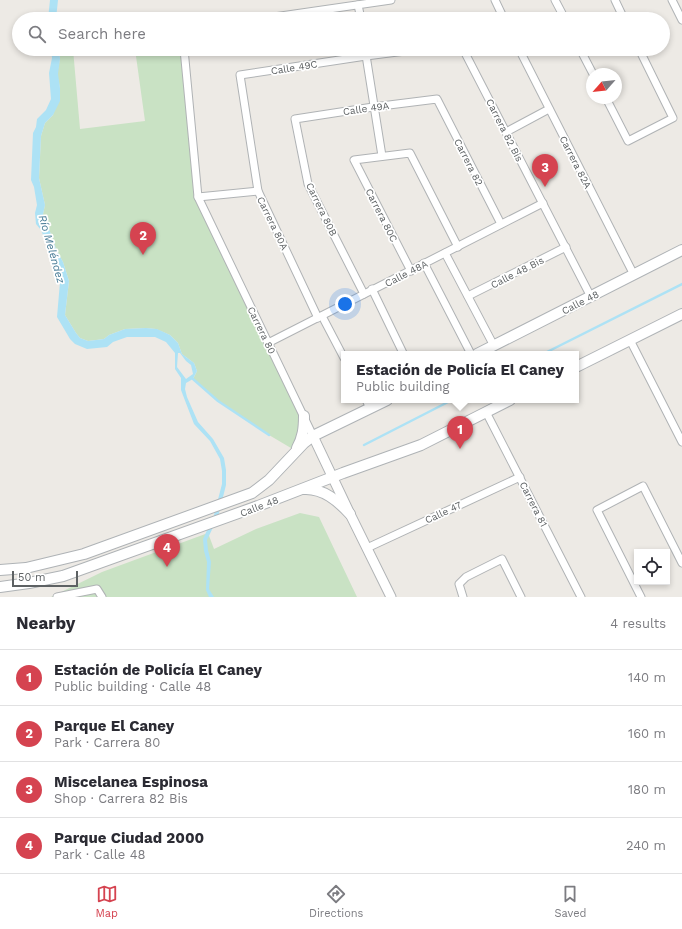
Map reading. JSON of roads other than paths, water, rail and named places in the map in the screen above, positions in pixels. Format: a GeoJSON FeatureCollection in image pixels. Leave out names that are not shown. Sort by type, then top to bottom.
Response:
{"type":"FeatureCollection","features":[{"type":"Feature","properties":{"kind":"main road","name":"Calle 48"},"geometry":{"type":"LineString","coordinates":[[483,351],[682,250]]}},
{"type":"Feature","properties":{"kind":"main road"},"geometry":{"type":"LineString","coordinates":[[579,366],[682,314]]}},
{"type":"Feature","properties":{"kind":"main road","name":"Calle 48"},"geometry":{"type":"LineString","coordinates":[[0,587],[63,576],[258,506],[421,445],[504,403]]}},
{"type":"Feature","properties":{"kind":"main road","name":"Calle 48"},"geometry":{"type":"LineString","coordinates":[[0,570],[26,568],[84,554],[252,493],[269,480],[296,451],[313,436],[368,404]]}},
{"type":"Feature","properties":{"kind":"main road"},"geometry":{"type":"LineString","coordinates":[[296,451],[302,439],[304,416]]}},
{"type":"Feature","properties":{"kind":"main road"},"geometry":{"type":"LineString","coordinates":[[302,489],[309,489],[334,499],[350,514]]}},
{"type":"Feature","properties":{"kind":"street"},"geometry":{"type":"LineString","coordinates":[[309,12],[391,0]]}},
{"type":"Feature","properties":{"kind":"street"},"geometry":{"type":"LineString","coordinates":[[494,0],[500,12]]}},
{"type":"Feature","properties":{"kind":"street"},"geometry":{"type":"LineString","coordinates":[[555,0],[561,12]]}},
{"type":"Feature","properties":{"kind":"street"},"geometry":{"type":"LineString","coordinates":[[615,0],[621,12]]}},
{"type":"Feature","properties":{"kind":"street"},"geometry":{"type":"LineString","coordinates":[[672,0],[682,20]]}},
{"type":"Feature","properties":{"kind":"street"},"geometry":{"type":"LineString","coordinates":[[358,5],[360,12]]}},
{"type":"Feature","properties":{"kind":"street","name":"Carrera 80"},"geometry":{"type":"LineString","coordinates":[[185,56],[198,198],[391,597]]}},
{"type":"Feature","properties":{"kind":"street","name":"Calle 49C"},"geometry":{"type":"LineString","coordinates":[[240,75],[343,56]]}},
{"type":"Feature","properties":{"kind":"street"},"geometry":{"type":"LineString","coordinates":[[366,56],[382,156],[410,152],[458,247]]}},
{"type":"Feature","properties":{"kind":"street","name":"Carrera 82 Bis"},"geometry":{"type":"LineString","coordinates":[[467,56],[591,296]]}},
{"type":"Feature","properties":{"kind":"street","name":"Carrera 82A"},"geometry":{"type":"LineString","coordinates":[[523,56],[634,275]]}},
{"type":"Feature","properties":{"kind":"street"},"geometry":{"type":"LineString","coordinates":[[584,56],[590,68]]}},
{"type":"Feature","properties":{"kind":"street"},"geometry":{"type":"LineString","coordinates":[[609,104],[628,141],[673,118],[642,56]]}},
{"type":"Feature","properties":{"kind":"street","name":"Carrera 80A"},"geometry":{"type":"LineString","coordinates":[[240,75],[258,191],[320,317],[341,353]]}},
{"type":"Feature","properties":{"kind":"street","name":"Calle 49A"},"geometry":{"type":"LineString","coordinates":[[295,119],[437,99]]}},
{"type":"Feature","properties":{"kind":"street","name":"Carrera 82"},"geometry":{"type":"LineString","coordinates":[[437,99],[501,224]]}},
{"type":"Feature","properties":{"kind":"street"},"geometry":{"type":"LineString","coordinates":[[506,132],[550,109]]}},
{"type":"Feature","properties":{"kind":"street","name":"Carrera 80B"},"geometry":{"type":"LineString","coordinates":[[295,119],[308,184],[364,294]]}},
{"type":"Feature","properties":{"kind":"street","name":"Carrera 80C"},"geometry":{"type":"LineString","coordinates":[[382,156],[354,160],[411,270]]}},
{"type":"Feature","properties":{"kind":"street"},"geometry":{"type":"LineString","coordinates":[[198,198],[258,191]]}},
{"type":"Feature","properties":{"kind":"street","name":"Calle 48A"},"geometry":{"type":"LineString","coordinates":[[268,343],[543,203]]}},
{"type":"Feature","properties":{"kind":"street","name":"Calle 48 Bis"},"geometry":{"type":"LineString","coordinates":[[468,296],[566,247]]}},
{"type":"Feature","properties":{"kind":"street"},"geometry":{"type":"LineString","coordinates":[[445,253],[494,346]]}},
{"type":"Feature","properties":{"kind":"street"},"geometry":{"type":"LineString","coordinates":[[424,263],[470,351]]}},
{"type":"Feature","properties":{"kind":"street"},"geometry":{"type":"LineString","coordinates":[[372,290],[402,351]]}},
{"type":"Feature","properties":{"kind":"street"},"geometry":{"type":"LineString","coordinates":[[630,340],[682,442]]}},
{"type":"Feature","properties":{"kind":"street","name":"Carrera 81"},"geometry":{"type":"LineString","coordinates":[[486,412],[581,597]]}},
{"type":"Feature","properties":{"kind":"street","name":"Calle 47"},"geometry":{"type":"LineString","coordinates":[[367,548],[520,477]]}},
{"type":"Feature","properties":{"kind":"street"},"geometry":{"type":"LineString","coordinates":[[641,597],[597,510],[643,486],[682,563]]}},
{"type":"Feature","properties":{"kind":"street"},"geometry":{"type":"LineString","coordinates":[[463,597],[458,584],[466,577],[502,559],[521,597]]}},
{"type":"Feature","properties":{"kind":"street"},"geometry":{"type":"LineString","coordinates":[[57,597],[97,589],[102,597]]}},
{"type":"Feature","properties":{"kind":"water"},"geometry":{"type":"Polygon","coordinates":[[[50,0],[58,0],[57,12],[49,12],[50,0]]]}},
{"type":"Feature","properties":{"kind":"water","name":"Río Meléndez"},"geometry":{"type":"Polygon","coordinates":[[[52,56],[60,56],[58,74],[60,101],[53,115],[45,123],[41,136],[39,178],[45,205],[43,214],[44,221],[48,226],[56,249],[63,262],[69,281],[65,315],[80,338],[88,341],[104,339],[109,335],[125,329],[157,329],[170,335],[178,343],[182,354],[194,363],[197,371],[193,379],[186,383],[185,389],[187,397],[198,422],[213,439],[224,458],[226,470],[226,485],[218,517],[207,540],[211,562],[209,589],[214,597],[209,597],[206,590],[207,562],[203,539],[214,515],[222,484],[222,471],[220,459],[210,441],[194,424],[181,390],[181,378],[175,369],[175,353],[166,342],[155,337],[127,337],[113,342],[107,347],[87,349],[75,344],[70,339],[57,317],[60,282],[56,265],[41,230],[36,224],[35,213],[37,205],[34,187],[31,180],[33,133],[36,127],[37,119],[46,110],[51,99],[49,73],[52,56]],[[178,353],[177,367],[186,379],[193,374],[191,365],[180,353],[178,353]]]}},
{"type":"Feature","properties":{"kind":"waterway"},"geometry":{"type":"LineString","coordinates":[[549,351],[682,284]]}},
{"type":"Feature","properties":{"kind":"waterway"},"geometry":{"type":"LineString","coordinates":[[193,379],[218,401],[269,435]]}},
{"type":"Feature","properties":{"kind":"waterway"},"geometry":{"type":"LineString","coordinates":[[364,445],[446,403]]}},
{"type":"Feature","properties":{"kind":"place","name":"Miscelanea Espinosa"},"geometry":{"type":"Point","coordinates":[545,187]}},
{"type":"Feature","properties":{"kind":"place","name":"Parque El Caney"},"geometry":{"type":"Point","coordinates":[143,255]}},
{"type":"Feature","properties":{"kind":"place","name":"Estación de Policía El Caney"},"geometry":{"type":"Point","coordinates":[460,449]}},
{"type":"Feature","properties":{"kind":"place","name":"Parque Ciudad 2000"},"geometry":{"type":"Point","coordinates":[167,567]}}]}
